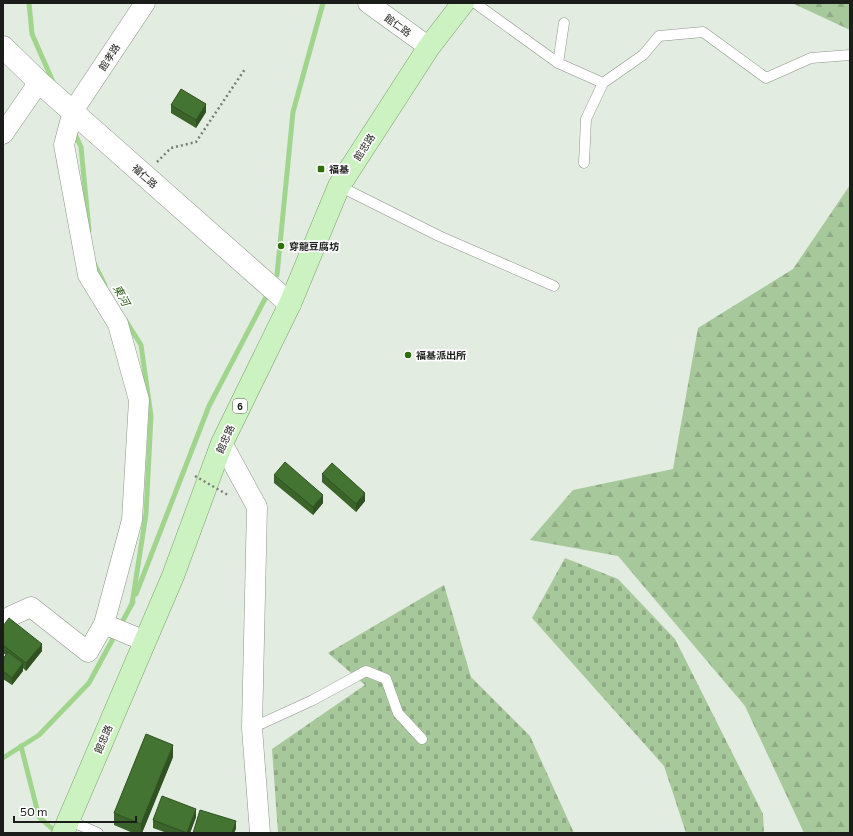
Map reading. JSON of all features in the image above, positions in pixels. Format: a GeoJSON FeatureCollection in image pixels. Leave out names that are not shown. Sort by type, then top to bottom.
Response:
{"type":"FeatureCollection","features":[{"type":"Feature","properties":{"kind":"main road","name":"館忠路"},"geometry":{"type":"LineString","coordinates":[[66,826],[172,576],[222,443],[290,304],[339,186],[429,47],[463,3]]}},
{"type":"Feature","properties":{"kind":"street","name":"館孝路"},"geometry":{"type":"LineString","coordinates":[[3,625],[11,616],[31,607],[88,652],[104,624],[132,520],[139,400],[118,324],[88,275],[64,145],[73,111],[145,3]]}},
{"type":"Feature","properties":{"kind":"street","name":"館仁路"},"geometry":{"type":"LineString","coordinates":[[368,3],[429,47]]}},
{"type":"Feature","properties":{"kind":"street","name":"福仁路"},"geometry":{"type":"LineString","coordinates":[[3,47],[39,82],[290,304]]}},
{"type":"Feature","properties":{"kind":"street"},"geometry":{"type":"LineString","coordinates":[[3,134],[39,82]]}},
{"type":"Feature","properties":{"kind":"street"},"geometry":{"type":"LineString","coordinates":[[222,443],[257,507],[252,728],[260,833]]}},
{"type":"Feature","properties":{"kind":"street"},"geometry":{"type":"LineString","coordinates":[[104,624],[145,641]]}},
{"type":"Feature","properties":{"kind":"lane"},"geometry":{"type":"LineString","coordinates":[[475,3],[558,63],[603,83]]}},
{"type":"Feature","properties":{"kind":"lane"},"geometry":{"type":"LineString","coordinates":[[558,63],[564,22]]}},
{"type":"Feature","properties":{"kind":"lane"},"geometry":{"type":"LineString","coordinates":[[584,163],[586,119],[603,83],[643,54],[659,36],[703,32],[766,78],[811,58],[850,55]]}},
{"type":"Feature","properties":{"kind":"lane"},"geometry":{"type":"LineString","coordinates":[[339,186],[439,236],[554,286]]}},
{"type":"Feature","properties":{"kind":"lane"},"geometry":{"type":"LineString","coordinates":[[252,728],[313,700],[366,671],[386,679],[398,713],[422,739]]}},
{"type":"Feature","properties":{"kind":"lane"},"geometry":{"type":"LineString","coordinates":[[66,826],[98,833]]}},
{"type":"Feature","properties":{"kind":"path"},"geometry":{"type":"LineString","coordinates":[[144,176],[171,148],[196,142],[245,69]]}},
{"type":"Feature","properties":{"kind":"path"},"geometry":{"type":"LineString","coordinates":[[195,476],[228,495]]}},
{"type":"Feature","properties":{"kind":"green space"},"geometry":{"type":"Polygon","coordinates":[[[792,3],[850,3],[850,30],[792,3]]]}},
{"type":"Feature","properties":{"kind":"green space"},"geometry":{"type":"Polygon","coordinates":[[[850,185],[850,833],[804,833],[745,706],[618,556],[530,540],[573,490],[673,469],[698,328],[793,269],[850,185]]]}},
{"type":"Feature","properties":{"kind":"green space"},"geometry":{"type":"Polygon","coordinates":[[[565,558],[618,579],[675,639],[763,814],[764,833],[686,833],[664,766],[532,618],[565,558]]]}},
{"type":"Feature","properties":{"kind":"green space"},"geometry":{"type":"Polygon","coordinates":[[[444,585],[471,677],[530,736],[574,833],[278,833],[272,749],[365,685],[328,653],[444,585]]]}},
{"type":"Feature","properties":{"kind":"building"},"geometry":{"type":"Polygon","coordinates":[[[181,89],[206,104],[196,120],[171,105],[181,89]]]}},
{"type":"Feature","properties":{"kind":"building"},"geometry":{"type":"Polygon","coordinates":[[[285,462],[323,495],[313,507],[274,475],[285,462]]]}},
{"type":"Feature","properties":{"kind":"building"},"geometry":{"type":"Polygon","coordinates":[[[332,463],[365,493],[356,504],[322,474],[332,463]]]}},
{"type":"Feature","properties":{"kind":"building"},"geometry":{"type":"Polygon","coordinates":[[[9,618],[42,644],[26,663],[3,645],[3,626],[9,618]]]}},
{"type":"Feature","properties":{"kind":"building"},"geometry":{"type":"Polygon","coordinates":[[[8,652],[23,663],[12,678],[3,671],[3,659],[8,652]]]}},
{"type":"Feature","properties":{"kind":"building"},"geometry":{"type":"Polygon","coordinates":[[[146,734],[173,745],[141,824],[114,813],[146,734]]]}},
{"type":"Feature","properties":{"kind":"building"},"geometry":{"type":"Polygon","coordinates":[[[162,796],[196,809],[187,833],[153,820],[162,796]]]}},
{"type":"Feature","properties":{"kind":"building"},"geometry":{"type":"Polygon","coordinates":[[[200,810],[236,821],[232,833],[193,833],[200,810]]]}},
{"type":"Feature","properties":{"kind":"waterway","name":"東河"},"geometry":{"type":"LineString","coordinates":[[29,3],[32,34],[54,84]]}},
{"type":"Feature","properties":{"kind":"waterway"},"geometry":{"type":"LineString","coordinates":[[277,275],[293,112],[323,3]]}},
{"type":"Feature","properties":{"kind":"waterway","name":"東河"},"geometry":{"type":"LineString","coordinates":[[74,132],[81,147],[89,230]]}},
{"type":"Feature","properties":{"kind":"waterway","name":"東河"},"geometry":{"type":"LineString","coordinates":[[94,263],[105,285]]}},
{"type":"Feature","properties":{"kind":"waterway"},"geometry":{"type":"LineString","coordinates":[[136,594],[209,406],[266,297]]}},
{"type":"Feature","properties":{"kind":"waterway","name":"東河"},"geometry":{"type":"LineString","coordinates":[[126,321],[141,345],[151,416],[146,514],[132,604]]}},
{"type":"Feature","properties":{"kind":"waterway"},"geometry":{"type":"LineString","coordinates":[[120,626],[133,602]]}},
{"type":"Feature","properties":{"kind":"waterway"},"geometry":{"type":"LineString","coordinates":[[3,758],[39,735],[89,683],[116,633]]}},
{"type":"Feature","properties":{"kind":"waterway"},"geometry":{"type":"LineString","coordinates":[[21,746],[39,817],[57,833]]}},
{"type":"Feature","properties":{"kind":"place","name":"福基"},"geometry":{"type":"Point","coordinates":[321,169]}},
{"type":"Feature","properties":{"kind":"place","name":"穿龍豆腐坊"},"geometry":{"type":"Point","coordinates":[281,246]}},
{"type":"Feature","properties":{"kind":"place","name":"福基派出所"},"geometry":{"type":"Point","coordinates":[408,355]}}]}
